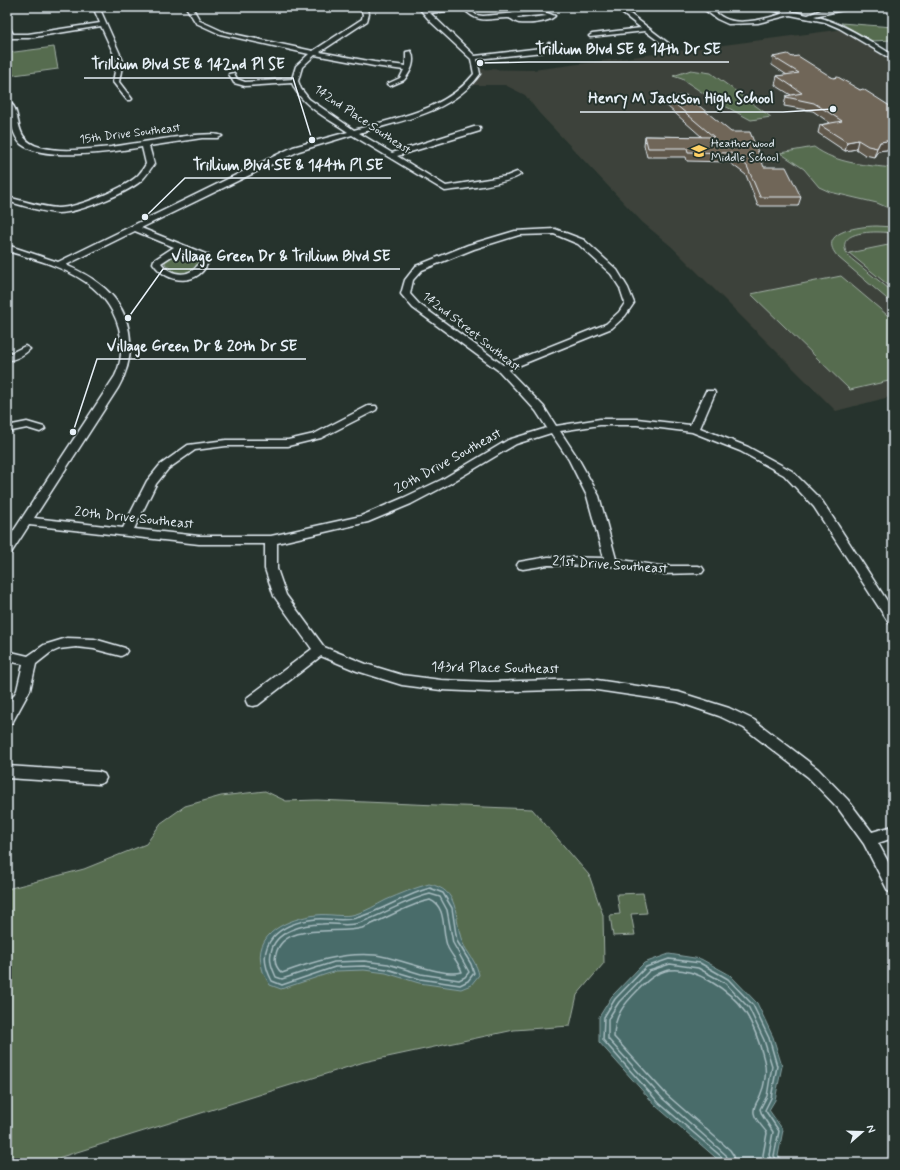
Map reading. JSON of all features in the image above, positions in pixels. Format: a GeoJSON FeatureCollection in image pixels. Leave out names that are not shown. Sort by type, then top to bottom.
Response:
{"type":"FeatureCollection","features":[{"type":"Feature","properties":{"kind":"street"},"geometry":{"type":"LineString","coordinates":[[96,7],[120,61],[116,82],[129,99]]}},
{"type":"Feature","properties":{"kind":"street"},"geometry":{"type":"LineString","coordinates":[[189,7],[198,22],[219,35],[374,64],[408,68]]}},
{"type":"Feature","properties":{"kind":"street"},"geometry":{"type":"LineString","coordinates":[[232,74],[233,79],[238,83],[245,84],[295,81],[299,66],[314,53],[366,20],[366,14],[362,7]]}},
{"type":"Feature","properties":{"kind":"street"},"geometry":{"type":"LineString","coordinates":[[60,264],[296,149],[429,110],[447,102],[461,93],[477,74],[474,58],[421,7]]}},
{"type":"Feature","properties":{"kind":"street"},"geometry":{"type":"LineString","coordinates":[[427,12],[468,7],[474,16],[483,18],[513,17],[542,13],[552,16],[546,19],[518,21],[513,17]]}},
{"type":"Feature","properties":{"kind":"street"},"geometry":{"type":"LineString","coordinates":[[618,7],[670,47]]}},
{"type":"Feature","properties":{"kind":"street"},"geometry":{"type":"LineString","coordinates":[[704,7],[728,21],[741,23],[780,17],[789,13]]}},
{"type":"Feature","properties":{"kind":"street"},"geometry":{"type":"LineString","coordinates":[[764,7],[810,16],[841,27],[893,58]]}},
{"type":"Feature","properties":{"kind":"street"},"geometry":{"type":"LineString","coordinates":[[810,16],[821,12],[855,7]]}},
{"type":"Feature","properties":{"kind":"street"},"geometry":{"type":"LineString","coordinates":[[7,28],[12,36],[28,36],[103,24]]}},
{"type":"Feature","properties":{"kind":"street"},"geometry":{"type":"LineString","coordinates":[[592,36],[646,29]]}},
{"type":"Feature","properties":{"kind":"street"},"geometry":{"type":"LineString","coordinates":[[474,58],[543,50],[549,45]]}},
{"type":"Feature","properties":{"kind":"street"},"geometry":{"type":"LineString","coordinates":[[390,84],[402,79],[408,68],[411,56],[409,52]]}},
{"type":"Feature","properties":{"kind":"street","name":"142nd Place Southeast"},"geometry":{"type":"LineString","coordinates":[[295,81],[298,89],[307,100],[353,132],[392,154],[445,189],[509,178],[517,174]]}},
{"type":"Feature","properties":{"kind":"street","name":"15th Drive Southeast"},"geometry":{"type":"LineString","coordinates":[[7,103],[13,109],[18,135],[25,144],[44,151],[62,153],[86,152],[202,136],[218,136]]}},
{"type":"Feature","properties":{"kind":"street"},"geometry":{"type":"LineString","coordinates":[[392,154],[477,129]]}},
{"type":"Feature","properties":{"kind":"street"},"geometry":{"type":"LineString","coordinates":[[7,199],[36,207],[64,210],[85,204],[134,182],[145,173],[150,164],[145,144]]}},
{"type":"Feature","properties":{"kind":"street"},"geometry":{"type":"LineString","coordinates":[[135,228],[204,257],[205,262],[196,273],[190,276],[173,277],[159,266],[158,260],[180,247]]}},
{"type":"Feature","properties":{"kind":"street","name":"142nd Street Southeast"},"geometry":{"type":"LineString","coordinates":[[502,369],[609,326],[622,314],[630,303],[624,288],[614,272],[581,242],[555,231],[518,233],[471,247],[419,268],[409,280],[405,294],[416,306],[502,369],[540,409],[574,460],[593,496],[611,562]]}},
{"type":"Feature","properties":{"kind":"street"},"geometry":{"type":"LineString","coordinates":[[7,248],[60,264],[85,278],[107,294],[123,321],[127,348],[121,372],[27,521],[7,550]]}},
{"type":"Feature","properties":{"kind":"street"},"geometry":{"type":"LineString","coordinates":[[7,358],[26,349]]}},
{"type":"Feature","properties":{"kind":"street"},"geometry":{"type":"LineString","coordinates":[[694,429],[710,393]]}},
{"type":"Feature","properties":{"kind":"street"},"geometry":{"type":"LineString","coordinates":[[126,533],[151,483],[164,467],[192,447],[226,443],[288,443],[317,436],[372,408]]}},
{"type":"Feature","properties":{"kind":"street","name":"20th Drive Southeast"},"geometry":{"type":"LineString","coordinates":[[27,521],[199,540],[271,540],[364,519],[407,501],[445,482],[512,442],[554,429],[600,422],[637,422],[694,429],[744,449],[788,473],[818,504],[893,620]]}},
{"type":"Feature","properties":{"kind":"street"},"geometry":{"type":"LineString","coordinates":[[7,429],[27,425],[40,429]]}},
{"type":"Feature","properties":{"kind":"street","name":"143rd Place Southeast"},"geometry":{"type":"LineString","coordinates":[[271,540],[271,569],[280,596],[320,650],[362,668],[402,680],[441,685],[489,687],[590,684],[678,697],[724,712],[749,724],[813,773],[843,804],[869,839],[893,886]]}},
{"type":"Feature","properties":{"kind":"street","name":"21st Drive Southeast"},"geometry":{"type":"LineString","coordinates":[[523,565],[548,560],[611,562],[660,570],[698,570]]}},
{"type":"Feature","properties":{"kind":"street"},"geometry":{"type":"LineString","coordinates":[[7,719],[23,690],[30,661],[47,648],[64,644],[89,642],[121,651]]}},
{"type":"Feature","properties":{"kind":"street"},"geometry":{"type":"LineString","coordinates":[[253,701],[320,650]]}},
{"type":"Feature","properties":{"kind":"street"},"geometry":{"type":"LineString","coordinates":[[7,656],[30,661]]}},
{"type":"Feature","properties":{"kind":"street"},"geometry":{"type":"LineString","coordinates":[[7,772],[99,778]]}},
{"type":"Feature","properties":{"kind":"street"},"geometry":{"type":"LineString","coordinates":[[869,839],[893,832]]}},
{"type":"Feature","properties":{"kind":"shaded area"},"geometry":{"type":"Polygon","coordinates":[[[844,29],[893,58],[893,396],[836,411],[672,247],[642,222],[539,113],[525,95],[505,85],[469,85],[476,69],[533,70],[844,29]]]}},
{"type":"Feature","properties":{"kind":"green space"},"geometry":{"type":"Polygon","coordinates":[[[841,23],[893,27],[893,40],[871,41],[841,23]]]}},
{"type":"Feature","properties":{"kind":"green space"},"geometry":{"type":"Polygon","coordinates":[[[54,47],[58,69],[7,76],[7,53],[54,47]]]}},
{"type":"Feature","properties":{"kind":"green space"},"geometry":{"type":"Polygon","coordinates":[[[691,70],[711,73],[771,117],[751,120],[723,105],[710,95],[703,93],[682,79],[673,76],[691,70]]]}},
{"type":"Feature","properties":{"kind":"green space"},"geometry":{"type":"Polygon","coordinates":[[[814,147],[832,157],[852,163],[893,168],[893,210],[877,203],[830,192],[819,187],[804,169],[780,153],[814,147]]]}},
{"type":"Feature","properties":{"kind":"green space"},"geometry":{"type":"Polygon","coordinates":[[[860,227],[893,227],[893,233],[867,232],[858,234],[846,241],[845,248],[849,257],[893,292],[893,304],[839,258],[833,249],[832,242],[835,236],[842,232],[860,227]]]}},
{"type":"Feature","properties":{"kind":"green space"},"geometry":{"type":"Polygon","coordinates":[[[893,244],[893,289],[849,253],[893,244]]]}},
{"type":"Feature","properties":{"kind":"green space"},"geometry":{"type":"Polygon","coordinates":[[[180,253],[184,253],[199,260],[192,272],[182,275],[173,271],[165,264],[165,260],[180,253]]]}},
{"type":"Feature","properties":{"kind":"green space"},"geometry":{"type":"Polygon","coordinates":[[[841,276],[893,320],[893,380],[850,390],[751,294],[841,276]]]}},
{"type":"Feature","properties":{"kind":"green space"},"geometry":{"type":"Polygon","coordinates":[[[265,791],[286,801],[317,800],[532,809],[589,875],[603,915],[604,963],[577,995],[570,1026],[514,1030],[364,1062],[42,1163],[7,1163],[7,889],[84,869],[146,844],[161,823],[185,806],[221,796],[265,791]]]}},
{"type":"Feature","properties":{"kind":"green space"},"geometry":{"type":"Polygon","coordinates":[[[643,893],[647,913],[631,914],[635,935],[613,936],[610,915],[620,914],[617,894],[643,893]]]}},
{"type":"Feature","properties":{"kind":"water"},"geometry":{"type":"Polygon","coordinates":[[[429,884],[439,887],[446,892],[454,905],[462,941],[475,964],[479,975],[471,985],[461,989],[419,983],[386,973],[364,970],[336,971],[281,989],[270,985],[265,977],[260,956],[262,946],[267,937],[284,924],[316,915],[346,916],[356,914],[368,910],[402,893],[429,884]]]}},
{"type":"Feature","properties":{"kind":"water"},"geometry":{"type":"Polygon","coordinates":[[[669,954],[701,959],[730,975],[757,1003],[773,1037],[782,1066],[775,1100],[769,1110],[783,1130],[778,1156],[786,1163],[722,1163],[656,1106],[599,1042],[599,1017],[612,996],[644,963],[669,954]]]}},
{"type":"Feature","properties":{"kind":"building"},"geometry":{"type":"Polygon","coordinates":[[[788,54],[792,57],[798,56],[833,78],[838,77],[860,90],[863,89],[893,108],[893,140],[880,142],[877,148],[868,146],[858,140],[847,142],[820,125],[842,121],[814,103],[786,97],[802,93],[777,76],[799,73],[773,57],[788,54]]]}},
{"type":"Feature","properties":{"kind":"building"},"geometry":{"type":"Polygon","coordinates":[[[686,95],[731,132],[750,132],[764,167],[786,167],[801,197],[760,197],[747,166],[731,153],[688,152],[687,148],[648,148],[645,136],[714,137],[668,98],[686,95]]]}},
{"type":"Feature","properties":{"kind":"place","name":"Trillium Blvd SE & 14th Dr SE"},"geometry":{"type":"Point","coordinates":[480,63]}},
{"type":"Feature","properties":{"kind":"place","name":"Henry M Jackson High School"},"geometry":{"type":"Point","coordinates":[833,109]}},
{"type":"Feature","properties":{"kind":"place","name":"Trillium Blvd SE & 142nd Pl SE"},"geometry":{"type":"Point","coordinates":[312,140]}},
{"type":"Feature","properties":{"kind":"place","name":"Heatherwood Middle School"},"geometry":{"type":"Point","coordinates":[699,151]}},
{"type":"Feature","properties":{"kind":"place","name":"Trillium Blvd SE & 144th Pl SE"},"geometry":{"type":"Point","coordinates":[145,217]}},
{"type":"Feature","properties":{"kind":"place","name":"Village Green Dr & Trillium Blvd SE"},"geometry":{"type":"Point","coordinates":[128,318]}},
{"type":"Feature","properties":{"kind":"place","name":"Village Green Dr & 20th Dr SE"},"geometry":{"type":"Point","coordinates":[73,432]}}]}
